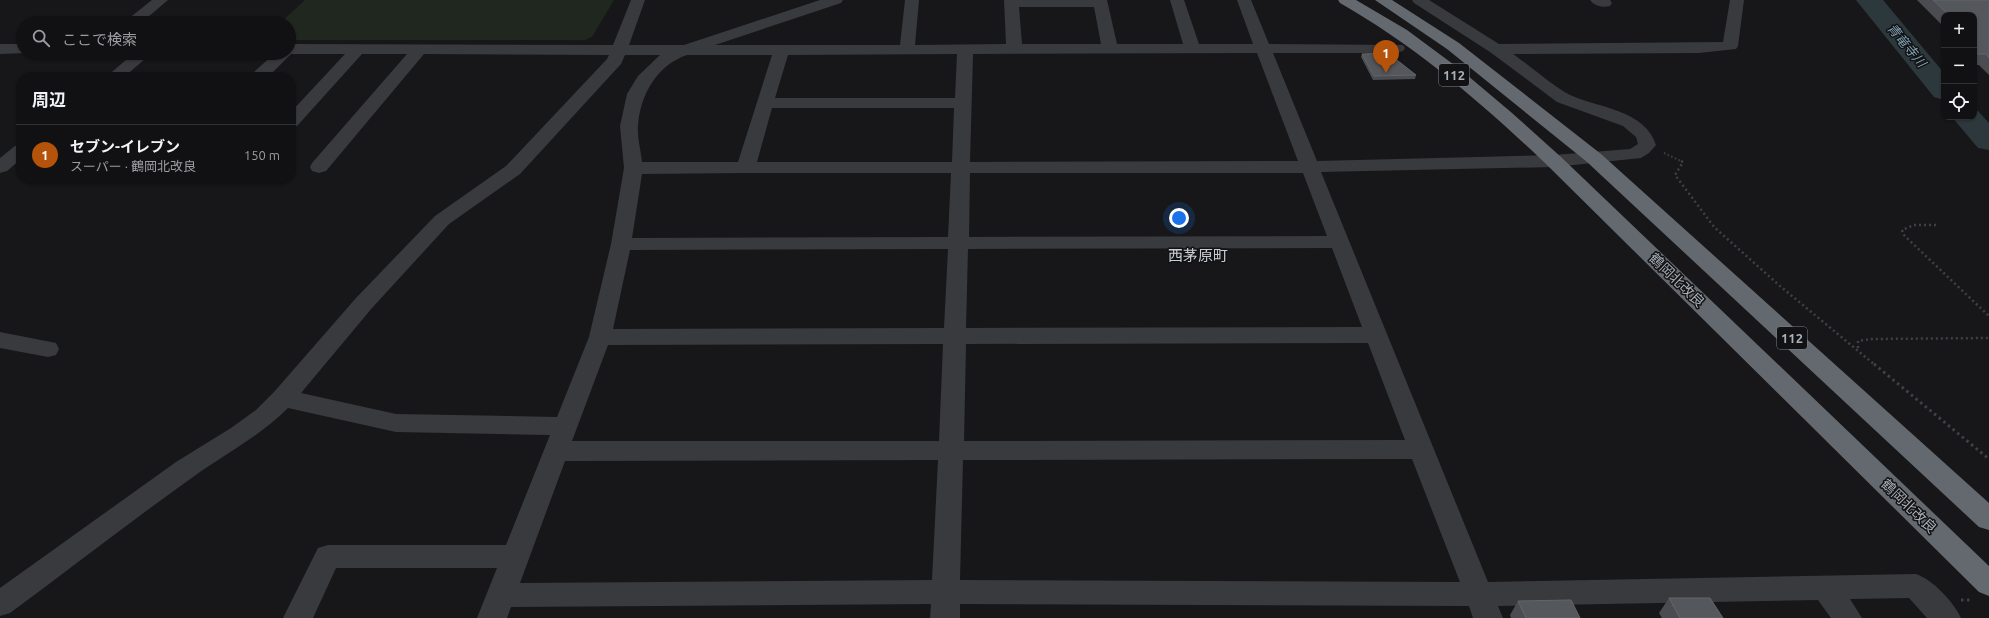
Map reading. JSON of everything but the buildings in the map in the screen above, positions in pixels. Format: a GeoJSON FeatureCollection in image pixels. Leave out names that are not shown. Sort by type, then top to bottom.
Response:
{"type":"FeatureCollection","features":[{"type":"Feature","properties":{"kind":"highway","name":"鶴岡北改良"},"geometry":{"type":"LineString","coordinates":[[1345,0],[1363,10],[1423,50],[1500,111],[1554,161],[1989,584]]}},
{"type":"Feature","properties":{"kind":"highway","name":"112"},"geometry":{"type":"LineString","coordinates":[[1382,0],[1453,46],[1594,158],[1989,519]]}},
{"type":"Feature","properties":{"kind":"street"},"geometry":{"type":"LineString","coordinates":[[139,16],[160,0]]}},
{"type":"Feature","properties":{"kind":"street"},"geometry":{"type":"LineString","coordinates":[[0,604],[12,593],[72,552],[185,469],[240,435],[265,416],[283,398],[364,303],[442,220],[513,170],[615,61],[621,49],[638,0]]}},
{"type":"Feature","properties":{"kind":"street"},"geometry":{"type":"LineString","coordinates":[[836,0],[668,56],[644,80],[636,94],[629,126],[633,168],[621,244],[600,337],[497,606],[1483,606],[1826,588],[1916,586],[1946,618]]}},
{"type":"Feature","properties":{"kind":"street"},"geometry":{"type":"LineString","coordinates":[[907,50],[912,0]]}},
{"type":"Feature","properties":{"kind":"street"},"geometry":{"type":"LineString","coordinates":[[1177,0],[1193,49]]}},
{"type":"Feature","properties":{"kind":"street"},"geometry":{"type":"LineString","coordinates":[[1244,0],[1483,606]]}},
{"type":"Feature","properties":{"kind":"street"},"geometry":{"type":"LineString","coordinates":[[633,168],[1309,167],[1554,161],[1634,154],[1647,145],[1644,135],[1629,122],[1563,98],[1496,49],[1419,0]]}},
{"type":"Feature","properties":{"kind":"street"},"geometry":{"type":"LineString","coordinates":[[1496,49],[1699,48],[1730,46],[1737,0]]}},
{"type":"Feature","properties":{"kind":"street"},"geometry":{"type":"LineString","coordinates":[[1014,49],[1011,2],[1100,1],[1110,49]]}},
{"type":"Feature","properties":{"kind":"street"},"geometry":{"type":"LineString","coordinates":[[296,49],[907,50],[1397,48]]}},
{"type":"Feature","properties":{"kind":"street"},"geometry":{"type":"LineString","coordinates":[[0,49],[16,49]]}},
{"type":"Feature","properties":{"kind":"street"},"geometry":{"type":"LineString","coordinates":[[296,117],[358,49]]}},
{"type":"Feature","properties":{"kind":"street"},"geometry":{"type":"LineString","coordinates":[[319,168],[420,49]]}},
{"type":"Feature","properties":{"kind":"street"},"geometry":{"type":"LineString","coordinates":[[946,605],[965,49]]}},
{"type":"Feature","properties":{"kind":"street"},"geometry":{"type":"LineString","coordinates":[[746,168],[781,50]]}},
{"type":"Feature","properties":{"kind":"street"},"geometry":{"type":"LineString","coordinates":[[120,72],[135,60]]}},
{"type":"Feature","properties":{"kind":"street"},"geometry":{"type":"LineString","coordinates":[[264,72],[277,60]]}},
{"type":"Feature","properties":{"kind":"street"},"geometry":{"type":"LineString","coordinates":[[765,104],[964,103]]}},
{"type":"Feature","properties":{"kind":"street"},"geometry":{"type":"LineString","coordinates":[[0,167],[16,154]]}},
{"type":"Feature","properties":{"kind":"street"},"geometry":{"type":"LineString","coordinates":[[621,244],[1339,242]]}},
{"type":"Feature","properties":{"kind":"street"},"geometry":{"type":"LineString","coordinates":[[600,337],[1376,335]]}},
{"type":"Feature","properties":{"kind":"street"},"geometry":{"type":"LineString","coordinates":[[0,340],[48,349]]}},
{"type":"Feature","properties":{"kind":"street"},"geometry":{"type":"LineString","coordinates":[[283,398],[396,422],[566,426]]}},
{"type":"Feature","properties":{"kind":"street"},"geometry":{"type":"LineString","coordinates":[[556,451],[1421,449]]}},
{"type":"Feature","properties":{"kind":"street"},"geometry":{"type":"LineString","coordinates":[[298,618],[328,556],[515,557]]}},
{"type":"Feature","properties":{"kind":"street"},"geometry":{"type":"LineString","coordinates":[[1826,588],[1847,618]]}},
{"type":"Feature","properties":{"kind":"path"},"geometry":{"type":"LineString","coordinates":[[1647,145],[1683,162],[1675,175],[1714,227],[1780,286],[1858,349],[1989,459]]}},
{"type":"Feature","properties":{"kind":"path"},"geometry":{"type":"LineString","coordinates":[[1936,225],[1918,225],[1905,227],[1902,230],[1903,234],[1909,240],[1967,293],[1989,316]]}},
{"type":"Feature","properties":{"kind":"path"},"geometry":{"type":"LineString","coordinates":[[1858,349],[1858,342],[1872,340],[1989,338]]}},
{"type":"Feature","properties":{"kind":"shaded area"},"geometry":{"type":"Polygon","coordinates":[[[305,0],[614,0],[592,37],[585,40],[296,40],[296,16],[288,16],[305,0]]]}},
{"type":"Feature","properties":{"kind":"waterway","name":"青竜寺川"},"geometry":{"type":"LineString","coordinates":[[1869,0],[1941,87]]}},
{"type":"Feature","properties":{"kind":"waterway","name":"青竜寺川"},"geometry":{"type":"LineString","coordinates":[[1970,120],[1989,141]]}},
{"type":"Feature","properties":{"kind":"place","name":"セブン-イレブン"},"geometry":{"type":"Point","coordinates":[1386,73]}},
{"type":"Feature","properties":{"kind":"district","name":"西茅原町"},"geometry":{"type":"Point","coordinates":[1198,255]}}]}
